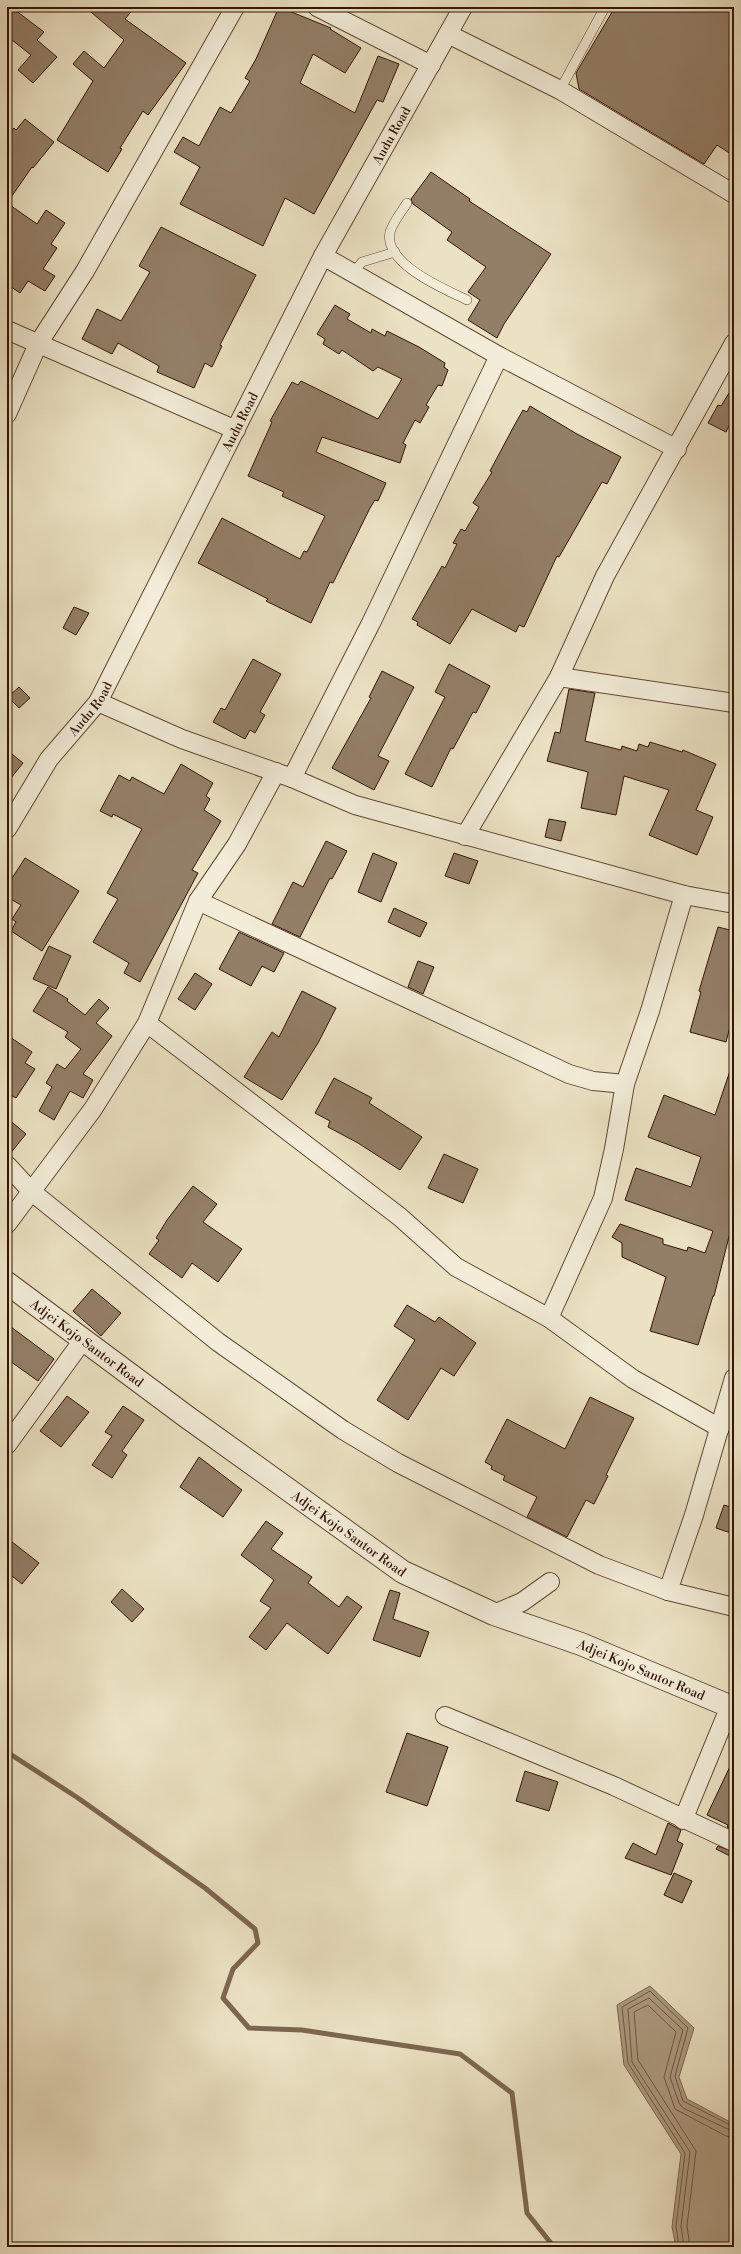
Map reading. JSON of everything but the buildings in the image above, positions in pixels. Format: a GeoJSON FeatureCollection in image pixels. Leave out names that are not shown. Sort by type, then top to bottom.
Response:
{"type":"FeatureCollection","features":[{"type":"Feature","properties":{"kind":"street"},"geometry":{"type":"LineString","coordinates":[[7,414],[38,344],[85,271],[235,7]]}},
{"type":"Feature","properties":{"kind":"street"},"geometry":{"type":"LineString","coordinates":[[317,7],[431,66]]}},
{"type":"Feature","properties":{"kind":"street","name":"Audu Road"},"geometry":{"type":"LineString","coordinates":[[8,823],[49,759],[98,702],[323,256],[463,7]]}},
{"type":"Feature","properties":{"kind":"street"},"geometry":{"type":"LineString","coordinates":[[448,34],[560,90],[734,194]]}},
{"type":"Feature","properties":{"kind":"street"},"geometry":{"type":"LineString","coordinates":[[323,256],[499,356],[677,449]]}},
{"type":"Feature","properties":{"kind":"street"},"geometry":{"type":"LineString","coordinates":[[7,330],[236,430]]}},
{"type":"Feature","properties":{"kind":"street"},"geometry":{"type":"LineString","coordinates":[[465,836],[559,677],[605,576],[677,449],[734,343]]}},
{"type":"Feature","properties":{"kind":"street"},"geometry":{"type":"LineString","coordinates":[[7,1224],[93,1109],[147,1023],[198,901],[284,775],[371,623],[499,356]]}},
{"type":"Feature","properties":{"kind":"street"},"geometry":{"type":"LineString","coordinates":[[559,677],[734,703]]}},
{"type":"Feature","properties":{"kind":"street"},"geometry":{"type":"LineString","coordinates":[[98,702],[182,739],[284,775],[355,806],[684,895],[734,904]]}},
{"type":"Feature","properties":{"kind":"street"},"geometry":{"type":"LineString","coordinates":[[548,1318],[603,1198],[614,1149],[625,1084],[650,1011],[684,895]]}},
{"type":"Feature","properties":{"kind":"street"},"geometry":{"type":"LineString","coordinates":[[198,901],[568,1074],[593,1081],[625,1084]]}},
{"type":"Feature","properties":{"kind":"street"},"geometry":{"type":"LineString","coordinates":[[147,1023],[400,1216],[456,1267],[548,1318],[633,1379],[720,1428]]}},
{"type":"Feature","properties":{"kind":"street"},"geometry":{"type":"LineString","coordinates":[[7,1165],[32,1192],[218,1342],[343,1430],[398,1463],[599,1565],[668,1591],[734,1607]]}},
{"type":"Feature","properties":{"kind":"street","name":"Adjei Kojo Santor Road"},"geometry":{"type":"LineString","coordinates":[[7,1283],[380,1557],[403,1572],[494,1614],[581,1644],[732,1707]]}},
{"type":"Feature","properties":{"kind":"street"},"geometry":{"type":"LineString","coordinates":[[7,1446],[83,1340]]}},
{"type":"Feature","properties":{"kind":"street"},"geometry":{"type":"LineString","coordinates":[[668,1591],[720,1428],[734,1378]]}},
{"type":"Feature","properties":{"kind":"street"},"geometry":{"type":"LineString","coordinates":[[494,1614],[522,1602],[550,1582]]}},
{"type":"Feature","properties":{"kind":"street"},"geometry":{"type":"LineString","coordinates":[[683,1820],[732,1707]]}},
{"type":"Feature","properties":{"kind":"street"},"geometry":{"type":"LineString","coordinates":[[445,1716],[614,1786],[683,1820],[734,1842]]}},
{"type":"Feature","properties":{"kind":"lane"},"geometry":{"type":"LineString","coordinates":[[560,90],[605,7]]}},
{"type":"Feature","properties":{"kind":"lane"},"geometry":{"type":"LineString","coordinates":[[407,203],[390,231],[390,240],[395,252],[404,264],[413,271],[467,300]]}},
{"type":"Feature","properties":{"kind":"lane"},"geometry":{"type":"LineString","coordinates":[[353,273],[362,262],[395,252]]}},
{"type":"Feature","properties":{"kind":"water"},"geometry":{"type":"Polygon","coordinates":[[[650,1986],[694,2028],[679,2077],[687,2099],[734,2124],[734,2247],[676,2247],[672,2227],[681,2154],[624,2065],[617,2005],[650,1986]]]}},
{"type":"Feature","properties":{"kind":"waterway"},"geometry":{"type":"LineString","coordinates":[[7,1752],[78,1798],[205,1888],[255,1929],[258,1943],[233,1969],[223,1998],[249,2028],[302,2030],[460,2054],[512,2093],[527,2213],[554,2247]]}}]}
